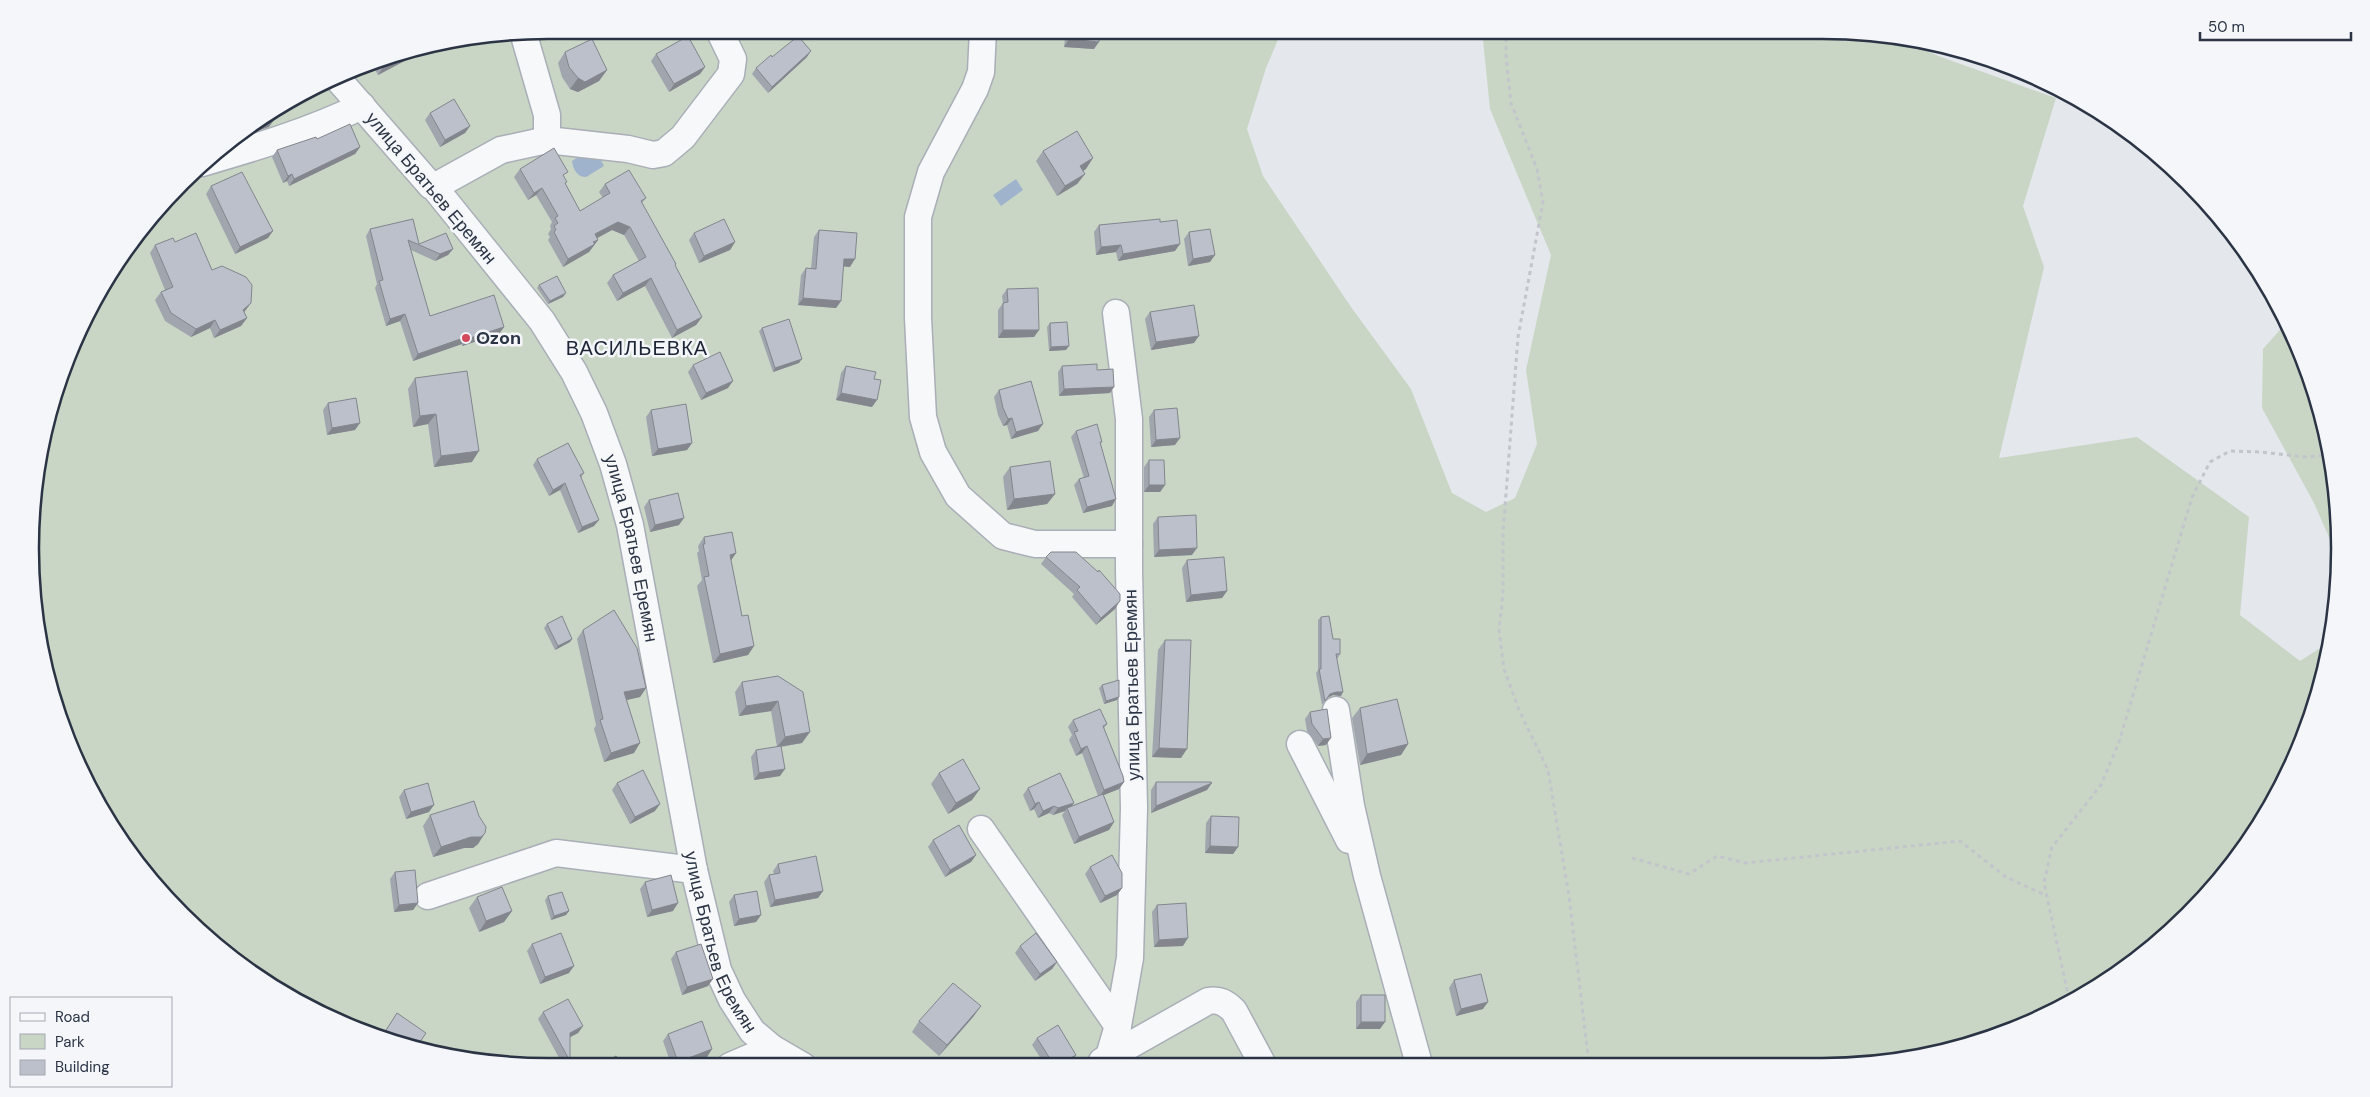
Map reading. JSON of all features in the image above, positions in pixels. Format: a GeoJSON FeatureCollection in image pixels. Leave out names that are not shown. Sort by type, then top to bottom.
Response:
{"type":"FeatureCollection","features":[{"type":"Feature","properties":{"kind":"street"},"geometry":{"type":"LineString","coordinates":[[434,187],[501,150],[547,140],[628,149],[654,155],[664,153],[682,137],[731,74],[733,59],[723,39]]}},
{"type":"Feature","properties":{"kind":"street"},"geometry":{"type":"LineString","coordinates":[[983,39],[981,72],[975,90],[931,172],[918,217],[918,318],[922,417],[933,452],[958,496],[1003,536],[1035,544],[1129,544]]}},
{"type":"Feature","properties":{"kind":"street"},"geometry":{"type":"LineString","coordinates":[[525,40],[547,115],[547,140]]}},
{"type":"Feature","properties":{"kind":"street","name":"улица Братьев Еремян"},"geometry":{"type":"LineString","coordinates":[[341,83],[431,186],[434,187],[542,321],[574,372],[594,413],[607,447],[630,525],[694,870],[718,970],[732,1000],[752,1031],[772,1048],[789,1058]]}},
{"type":"Feature","properties":{"kind":"street","name":"улица Братьев Еремян"},"geometry":{"type":"LineString","coordinates":[[221,158],[266,145],[333,120],[362,106]]}},
{"type":"Feature","properties":{"kind":"street","name":"улица Братьев Еремян"},"geometry":{"type":"LineString","coordinates":[[1103,1058],[1118,1026],[1130,958],[1134,808],[1129,544],[1129,419],[1116,313]]}},
{"type":"Feature","properties":{"kind":"street"},"geometry":{"type":"LineString","coordinates":[[1336,710],[1351,806],[1367,876],[1417,1058]]}},
{"type":"Feature","properties":{"kind":"street"},"geometry":{"type":"LineString","coordinates":[[1300,744],[1367,876]]}},
{"type":"Feature","properties":{"kind":"street"},"geometry":{"type":"LineString","coordinates":[[981,829],[1118,1026]]}},
{"type":"Feature","properties":{"kind":"street"},"geometry":{"type":"LineString","coordinates":[[428,896],[556,853],[694,870]]}},
{"type":"Feature","properties":{"kind":"street","name":"улица Братьев Еремян"},"geometry":{"type":"LineString","coordinates":[[1107,1058],[1208,1000],[1217,999],[1227,1004],[1234,1011],[1259,1058]]}},
{"type":"Feature","properties":{"kind":"street","name":"улица Братьев Еремян"},"geometry":{"type":"LineString","coordinates":[[749,1058],[772,1048]]}},
{"type":"Feature","properties":{"kind":"path"},"geometry":{"type":"LineString","coordinates":[[1506,39],[1511,103],[1537,169],[1544,202],[1518,337],[1503,533],[1503,594],[1499,631],[1504,669],[1519,710],[1548,770],[1569,896],[1588,1058]]}},
{"type":"Feature","properties":{"kind":"path"},"geometry":{"type":"LineString","coordinates":[[2068,994],[2044,883],[2052,848],[2101,785],[2119,742],[2192,497],[2210,462],[2230,452],[2260,452],[2306,457],[2322,455]]}},
{"type":"Feature","properties":{"kind":"path"},"geometry":{"type":"LineString","coordinates":[[1632,858],[1689,874],[1718,856],[1745,862],[1960,841],[2006,877],[2047,897]]}},
{"type":"Feature","properties":{"kind":"green space"},"geometry":{"type":"Polygon","coordinates":[[[548,39],[1278,39],[1266,68],[1247,129],[1263,176],[1351,307],[1411,389],[1452,493],[1486,512],[1515,498],[1537,444],[1526,370],[1551,255],[1490,109],[1483,39],[1855,40],[1888,43],[1923,50],[2056,98],[2023,206],[2044,267],[1999,458],[2137,437],[2249,517],[2240,615],[2300,661],[2321,647],[2304,712],[2279,774],[2245,832],[2205,885],[2158,932],[2132,953],[2076,990],[2047,1006],[2017,1019],[1953,1041],[1888,1054],[1822,1058],[515,1057],[482,1054],[417,1041],[385,1031],[323,1006],[265,972],[238,953],[212,932],[165,885],[144,859],[107,803],[91,774],[66,712],[56,680],[43,615],[40,582],[40,515],[43,482],[56,417],[66,385],[91,323],[125,265],[144,238],[165,212],[212,165],[238,144],[294,107],[323,91],[385,66],[417,56],[482,43],[548,39]]]}},
{"type":"Feature","properties":{"kind":"green space"},"geometry":{"type":"Polygon","coordinates":[[[2281,328],[2304,385],[2314,417],[2327,482],[2331,541],[2314,503],[2262,408],[2263,349],[2281,328]]]}},
{"type":"Feature","properties":{"kind":"water"},"geometry":{"type":"Polygon","coordinates":[[[578,157],[601,160],[604,166],[586,177],[580,176],[574,170],[572,161],[578,157]]]}},
{"type":"Feature","properties":{"kind":"water"},"geometry":{"type":"Polygon","coordinates":[[[1016,179],[1023,190],[1001,206],[993,195],[1016,179]]]}},
{"type":"Feature","properties":{"kind":"building"},"geometry":{"type":"Polygon","coordinates":[[[592,39],[607,70],[585,82],[578,78],[569,67],[565,52],[592,39]]]}},
{"type":"Feature","properties":{"kind":"building"},"geometry":{"type":"Polygon","coordinates":[[[683,39],[690,39],[705,67],[674,84],[656,54],[683,39]]]}},
{"type":"Feature","properties":{"kind":"building"},"geometry":{"type":"Polygon","coordinates":[[[794,39],[801,39],[811,51],[772,87],[756,68],[771,55],[772,57],[794,39]]]}},
{"type":"Feature","properties":{"kind":"building"},"geometry":{"type":"Polygon","coordinates":[[[1069,39],[1099,39],[1099,42],[1069,39]]]}},
{"type":"Feature","properties":{"kind":"building"},"geometry":{"type":"Polygon","coordinates":[[[454,99],[470,126],[445,140],[430,113],[454,99]]]}},
{"type":"Feature","properties":{"kind":"building"},"geometry":{"type":"Polygon","coordinates":[[[350,124],[360,147],[294,179],[292,174],[288,176],[277,150],[316,137],[317,139],[350,124]]]}},
{"type":"Feature","properties":{"kind":"building"},"geometry":{"type":"Polygon","coordinates":[[[1077,131],[1093,158],[1080,166],[1085,174],[1065,186],[1043,151],[1077,131]]]}},
{"type":"Feature","properties":{"kind":"building"},"geometry":{"type":"Polygon","coordinates":[[[554,148],[568,172],[563,175],[567,182],[565,183],[580,211],[610,193],[605,184],[629,170],[646,198],[641,201],[676,264],[702,317],[677,330],[651,278],[623,293],[613,275],[646,257],[630,227],[618,222],[595,234],[598,240],[593,242],[595,244],[568,259],[554,232],[556,230],[554,226],[558,223],[555,218],[558,216],[542,188],[534,193],[520,169],[554,148]]]}},
{"type":"Feature","properties":{"kind":"building"},"geometry":{"type":"Polygon","coordinates":[[[242,172],[273,231],[240,247],[211,186],[242,172]]]}},
{"type":"Feature","properties":{"kind":"building"},"geometry":{"type":"Polygon","coordinates":[[[413,219],[419,244],[446,233],[453,249],[440,254],[408,240],[430,316],[494,295],[504,327],[467,339],[466,337],[418,354],[405,314],[390,319],[379,281],[383,280],[370,229],[413,219]]]}},
{"type":"Feature","properties":{"kind":"building"},"geometry":{"type":"Polygon","coordinates":[[[724,219],[735,242],[704,256],[694,233],[724,219]]]}},
{"type":"Feature","properties":{"kind":"building"},"geometry":{"type":"Polygon","coordinates":[[[1160,219],[1160,222],[1177,220],[1180,244],[1123,254],[1121,245],[1101,247],[1099,225],[1160,219]]]}},
{"type":"Feature","properties":{"kind":"building"},"geometry":{"type":"Polygon","coordinates":[[[1210,229],[1215,255],[1193,259],[1189,232],[1210,229]]]}},
{"type":"Feature","properties":{"kind":"building"},"geometry":{"type":"Polygon","coordinates":[[[819,230],[857,233],[855,259],[844,259],[841,301],[803,298],[806,268],[816,269],[819,230]]]}},
{"type":"Feature","properties":{"kind":"building"},"geometry":{"type":"Polygon","coordinates":[[[196,233],[212,270],[222,266],[246,277],[252,285],[251,303],[243,310],[247,318],[220,330],[215,320],[196,329],[171,313],[161,292],[173,287],[155,245],[173,238],[175,242],[196,233]]]}},
{"type":"Feature","properties":{"kind":"building"},"geometry":{"type":"Polygon","coordinates":[[[557,276],[566,293],[550,301],[539,285],[557,276]]]}},
{"type":"Feature","properties":{"kind":"building"},"geometry":{"type":"Polygon","coordinates":[[[1038,288],[1039,330],[1003,330],[1003,303],[1008,302],[1007,289],[1038,288]]]}},
{"type":"Feature","properties":{"kind":"building"},"geometry":{"type":"Polygon","coordinates":[[[1194,305],[1199,336],[1156,342],[1150,312],[1194,305]]]}},
{"type":"Feature","properties":{"kind":"building"},"geometry":{"type":"Polygon","coordinates":[[[789,319],[802,359],[775,368],[762,328],[789,319]]]}},
{"type":"Feature","properties":{"kind":"building"},"geometry":{"type":"Polygon","coordinates":[[[1067,322],[1069,346],[1051,347],[1050,323],[1067,322]]]}},
{"type":"Feature","properties":{"kind":"building"},"geometry":{"type":"Polygon","coordinates":[[[720,352],[733,381],[706,393],[693,365],[720,352]]]}},
{"type":"Feature","properties":{"kind":"building"},"geometry":{"type":"Polygon","coordinates":[[[1097,364],[1097,370],[1113,369],[1114,387],[1064,389],[1062,366],[1097,364]]]}},
{"type":"Feature","properties":{"kind":"building"},"geometry":{"type":"Polygon","coordinates":[[[846,366],[876,372],[874,379],[881,380],[877,400],[841,393],[846,366]]]}},
{"type":"Feature","properties":{"kind":"building"},"geometry":{"type":"Polygon","coordinates":[[[467,371],[479,451],[441,456],[436,414],[420,416],[415,378],[467,371]]]}},
{"type":"Feature","properties":{"kind":"building"},"geometry":{"type":"Polygon","coordinates":[[[1031,381],[1043,424],[1016,432],[1012,418],[1008,419],[1003,408],[999,390],[1031,381]]]}},
{"type":"Feature","properties":{"kind":"building"},"geometry":{"type":"Polygon","coordinates":[[[356,398],[360,423],[332,428],[328,403],[356,398]]]}},
{"type":"Feature","properties":{"kind":"building"},"geometry":{"type":"Polygon","coordinates":[[[686,404],[692,443],[658,449],[651,410],[686,404]]]}},
{"type":"Feature","properties":{"kind":"building"},"geometry":{"type":"Polygon","coordinates":[[[1177,408],[1180,438],[1156,440],[1154,410],[1177,408]]]}},
{"type":"Feature","properties":{"kind":"building"},"geometry":{"type":"Polygon","coordinates":[[[1097,424],[1102,442],[1100,442],[1116,499],[1087,507],[1079,479],[1089,476],[1076,431],[1097,424]]]}},
{"type":"Feature","properties":{"kind":"building"},"geometry":{"type":"Polygon","coordinates":[[[568,443],[584,473],[580,475],[599,520],[582,527],[565,483],[553,490],[537,459],[568,443]]]}},
{"type":"Feature","properties":{"kind":"building"},"geometry":{"type":"Polygon","coordinates":[[[1149,460],[1164,460],[1165,485],[1149,485],[1149,460]]]}},
{"type":"Feature","properties":{"kind":"building"},"geometry":{"type":"Polygon","coordinates":[[[1050,461],[1055,494],[1014,499],[1010,467],[1050,461]]]}},
{"type":"Feature","properties":{"kind":"building"},"geometry":{"type":"Polygon","coordinates":[[[678,493],[684,518],[655,525],[649,500],[678,493]]]}},
{"type":"Feature","properties":{"kind":"building"},"geometry":{"type":"Polygon","coordinates":[[[1196,515],[1197,548],[1159,550],[1158,517],[1196,515]]]}},
{"type":"Feature","properties":{"kind":"building"},"geometry":{"type":"Polygon","coordinates":[[[732,532],[736,553],[730,555],[742,616],[748,615],[754,646],[720,654],[704,577],[709,576],[703,544],[705,544],[704,537],[732,532]]]}},
{"type":"Feature","properties":{"kind":"building"},"geometry":{"type":"Polygon","coordinates":[[[1051,552],[1076,552],[1098,572],[1099,570],[1120,594],[1120,601],[1101,618],[1077,590],[1080,587],[1046,557],[1051,552]]]}},
{"type":"Feature","properties":{"kind":"building"},"geometry":{"type":"Polygon","coordinates":[[[1224,557],[1227,591],[1191,595],[1187,560],[1224,557]]]}},
{"type":"Feature","properties":{"kind":"building"},"geometry":{"type":"Polygon","coordinates":[[[614,610],[637,648],[646,688],[624,692],[640,743],[611,753],[600,720],[603,719],[583,630],[614,610]]]}},
{"type":"Feature","properties":{"kind":"building"},"geometry":{"type":"Polygon","coordinates":[[[562,616],[572,639],[558,646],[547,624],[562,616]]]}},
{"type":"Feature","properties":{"kind":"building"},"geometry":{"type":"Polygon","coordinates":[[[1329,616],[1333,639],[1340,639],[1340,654],[1336,654],[1343,692],[1330,694],[1325,701],[1319,669],[1321,669],[1321,617],[1329,616]]]}},
{"type":"Feature","properties":{"kind":"building"},"geometry":{"type":"Polygon","coordinates":[[[1165,640],[1191,640],[1187,749],[1159,748],[1165,640]]]}},
{"type":"Feature","properties":{"kind":"building"},"geometry":{"type":"Polygon","coordinates":[[[778,676],[803,692],[810,732],[785,737],[778,701],[746,706],[742,682],[778,676]]]}},
{"type":"Feature","properties":{"kind":"building"},"geometry":{"type":"Polygon","coordinates":[[[1119,680],[1119,697],[1106,701],[1102,685],[1119,680]]]}},
{"type":"Feature","properties":{"kind":"building"},"geometry":{"type":"Polygon","coordinates":[[[1397,699],[1408,744],[1367,754],[1360,708],[1397,699]]]}},
{"type":"Feature","properties":{"kind":"building"},"geometry":{"type":"Polygon","coordinates":[[[1100,709],[1107,724],[1103,726],[1124,782],[1104,790],[1087,746],[1081,749],[1074,732],[1078,731],[1073,720],[1100,709]]]}},
{"type":"Feature","properties":{"kind":"building"},"geometry":{"type":"Polygon","coordinates":[[[1327,709],[1331,738],[1323,739],[1312,724],[1310,712],[1327,709]]]}},
{"type":"Feature","properties":{"kind":"building"},"geometry":{"type":"Polygon","coordinates":[[[781,746],[785,769],[759,773],[756,750],[781,746]]]}},
{"type":"Feature","properties":{"kind":"building"},"geometry":{"type":"Polygon","coordinates":[[[963,759],[980,789],[956,803],[939,773],[963,759]]]}},
{"type":"Feature","properties":{"kind":"building"},"geometry":{"type":"Polygon","coordinates":[[[643,770],[660,804],[635,817],[617,783],[643,770]]]}},
{"type":"Feature","properties":{"kind":"building"},"geometry":{"type":"Polygon","coordinates":[[[1060,773],[1074,803],[1058,808],[1054,806],[1043,811],[1039,802],[1035,804],[1028,788],[1060,773]]]}},
{"type":"Feature","properties":{"kind":"building"},"geometry":{"type":"Polygon","coordinates":[[[1156,782],[1211,782],[1212,783],[1156,806],[1156,782]]]}},
{"type":"Feature","properties":{"kind":"building"},"geometry":{"type":"Polygon","coordinates":[[[428,783],[434,805],[411,812],[404,790],[428,783]]]}},
{"type":"Feature","properties":{"kind":"building"},"geometry":{"type":"Polygon","coordinates":[[[1103,794],[1114,822],[1079,837],[1067,808],[1103,794]]]}},
{"type":"Feature","properties":{"kind":"building"},"geometry":{"type":"Polygon","coordinates":[[[474,801],[479,816],[486,827],[485,833],[481,837],[471,837],[441,847],[430,815],[474,801]]]}},
{"type":"Feature","properties":{"kind":"building"},"geometry":{"type":"Polygon","coordinates":[[[1211,816],[1239,817],[1238,847],[1210,846],[1211,816]]]}},
{"type":"Feature","properties":{"kind":"building"},"geometry":{"type":"Polygon","coordinates":[[[959,825],[976,855],[950,870],[933,840],[959,825]]]}},
{"type":"Feature","properties":{"kind":"building"},"geometry":{"type":"Polygon","coordinates":[[[1112,855],[1122,873],[1122,888],[1105,896],[1090,867],[1112,855]]]}},
{"type":"Feature","properties":{"kind":"building"},"geometry":{"type":"Polygon","coordinates":[[[816,856],[823,891],[775,900],[769,875],[780,873],[778,864],[816,856]]]}},
{"type":"Feature","properties":{"kind":"building"},"geometry":{"type":"Polygon","coordinates":[[[415,870],[418,903],[399,905],[395,872],[415,870]]]}},
{"type":"Feature","properties":{"kind":"building"},"geometry":{"type":"Polygon","coordinates":[[[671,875],[678,903],[652,910],[645,882],[671,875]]]}},
{"type":"Feature","properties":{"kind":"building"},"geometry":{"type":"Polygon","coordinates":[[[502,887],[512,911],[486,921],[477,897],[502,887]]]}},
{"type":"Feature","properties":{"kind":"building"},"geometry":{"type":"Polygon","coordinates":[[[757,891],[761,915],[739,919],[734,895],[757,891]]]}},
{"type":"Feature","properties":{"kind":"building"},"geometry":{"type":"Polygon","coordinates":[[[562,892],[569,911],[554,916],[548,896],[562,892]]]}},
{"type":"Feature","properties":{"kind":"building"},"geometry":{"type":"Polygon","coordinates":[[[1186,903],[1188,938],[1159,940],[1157,905],[1186,903]]]}},
{"type":"Feature","properties":{"kind":"building"},"geometry":{"type":"Polygon","coordinates":[[[561,933],[574,966],[545,977],[532,944],[561,933]]]}},
{"type":"Feature","properties":{"kind":"building"},"geometry":{"type":"Polygon","coordinates":[[[1036,933],[1057,962],[1040,974],[1020,946],[1036,933]]]}},
{"type":"Feature","properties":{"kind":"building"},"geometry":{"type":"Polygon","coordinates":[[[701,944],[713,979],[687,987],[676,952],[701,944]]]}},
{"type":"Feature","properties":{"kind":"building"},"geometry":{"type":"Polygon","coordinates":[[[1481,974],[1488,1002],[1461,1009],[1454,980],[1481,974]]]}},
{"type":"Feature","properties":{"kind":"building"},"geometry":{"type":"Polygon","coordinates":[[[953,983],[981,1006],[947,1045],[919,1021],[953,983]]]}},
{"type":"Feature","properties":{"kind":"building"},"geometry":{"type":"Polygon","coordinates":[[[1361,995],[1385,995],[1385,1022],[1361,1022],[1361,995]]]}},
{"type":"Feature","properties":{"kind":"building"},"geometry":{"type":"Polygon","coordinates":[[[568,999],[583,1026],[570,1033],[570,1058],[568,1058],[543,1012],[568,999]]]}},
{"type":"Feature","properties":{"kind":"building"},"geometry":{"type":"Polygon","coordinates":[[[397,1013],[426,1033],[420,1042],[385,1031],[397,1013]]]}},
{"type":"Feature","properties":{"kind":"building"},"geometry":{"type":"Polygon","coordinates":[[[702,1021],[712,1049],[688,1058],[677,1058],[668,1034],[702,1021]]]}},
{"type":"Feature","properties":{"kind":"building"},"geometry":{"type":"Polygon","coordinates":[[[1058,1025],[1076,1055],[1071,1058],[1050,1058],[1037,1038],[1058,1025]]]}},
{"type":"Feature","properties":{"kind":"place","name":"Ozon"},"geometry":{"type":"Point","coordinates":[466,338]}},
{"type":"Feature","properties":{"kind":"district","name":"ВАСИЛЬЕВКА"},"geometry":{"type":"Point","coordinates":[637,348]}}]}
